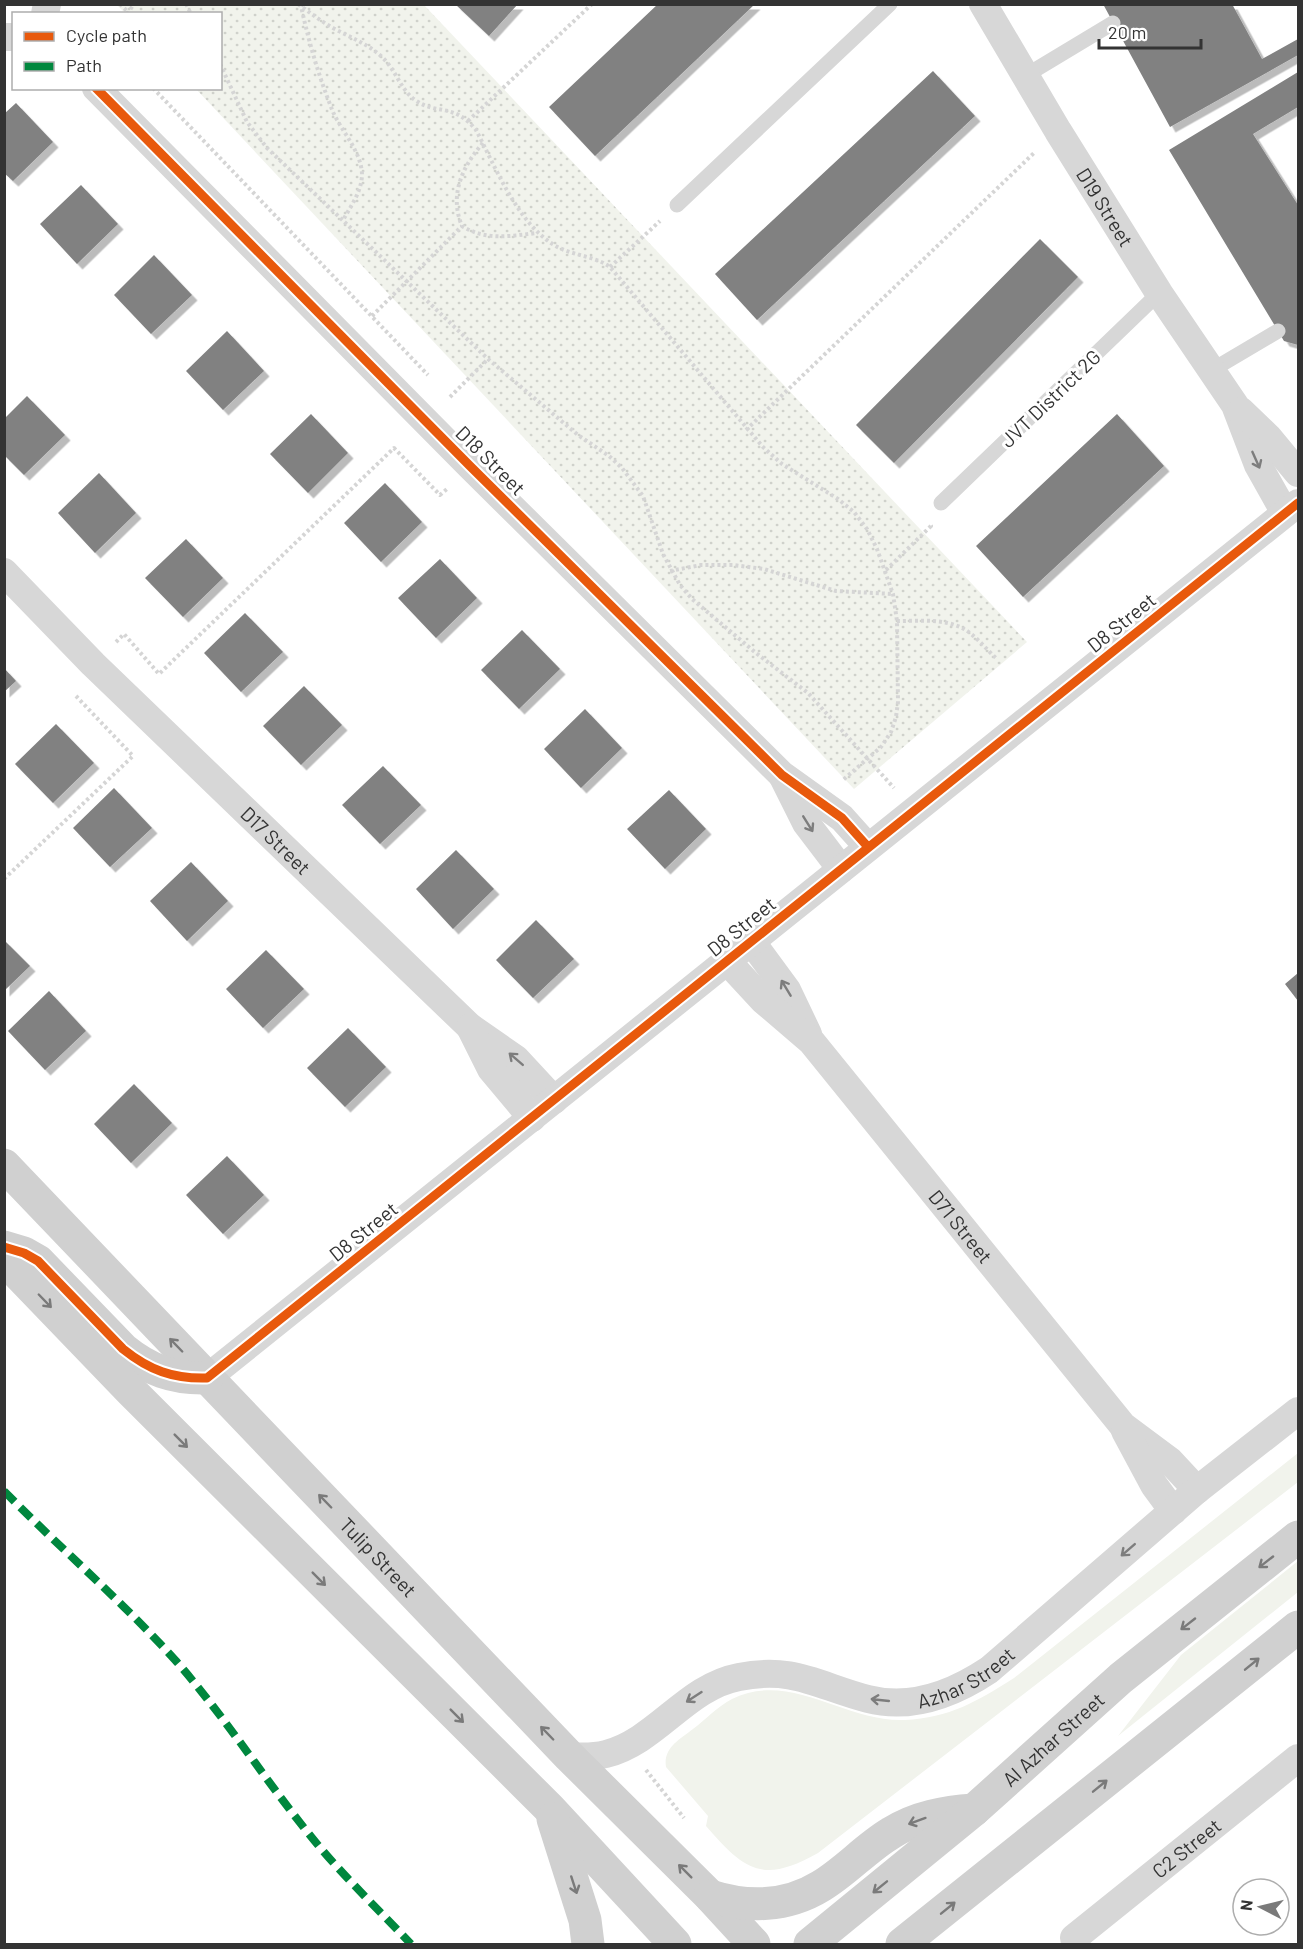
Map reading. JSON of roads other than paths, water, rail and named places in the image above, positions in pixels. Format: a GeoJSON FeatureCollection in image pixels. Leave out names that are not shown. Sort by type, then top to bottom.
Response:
{"type":"FeatureCollection","features":[{"type":"Feature","properties":{"kind":"street","name":"D19 Street"},"geometry":{"type":"LineString","coordinates":[[983,4],[1058,131],[1160,293],[1235,405],[1258,465],[1292,508]]}},
{"type":"Feature","properties":{"kind":"street","name":"D18 Street"},"geometry":{"type":"LineString","coordinates":[[98,90],[470,466],[782,775],[833,810],[868,847]]}},
{"type":"Feature","properties":{"kind":"street","name":"D19 Street"},"geometry":{"type":"LineString","coordinates":[[1235,405],[1268,437],[1299,473]]}},
{"type":"Feature","properties":{"kind":"street","name":"D8 Street"},"geometry":{"type":"LineString","coordinates":[[207,1378],[1292,508]]}},
{"type":"Feature","properties":{"kind":"street","name":"D17 Street"},"geometry":{"type":"LineString","coordinates":[[4,572],[93,664],[470,1027],[516,1059],[554,1100]]}},
{"type":"Feature","properties":{"kind":"street"},"geometry":{"type":"LineString","coordinates":[[782,775],[812,832],[841,869]]}},
{"type":"Feature","properties":{"kind":"street"},"geometry":{"type":"LineString","coordinates":[[751,941],[787,990],[812,1041]]}},
{"type":"Feature","properties":{"kind":"street","name":"D71 Street"},"geometry":{"type":"LineString","coordinates":[[726,960],[763,1000],[812,1041],[1123,1426],[1170,1461],[1197,1490]]}},
{"type":"Feature","properties":{"kind":"street"},"geometry":{"type":"LineString","coordinates":[[470,1027],[491,1069],[532,1118]]}},
{"type":"Feature","properties":{"kind":"street","name":"Tulip Street"},"geometry":{"type":"LineString","coordinates":[[4,1165],[569,1756],[710,1896],[754,1944]]}},
{"type":"Feature","properties":{"kind":"street"},"geometry":{"type":"LineString","coordinates":[[4,1247],[24,1253],[38,1261],[123,1349],[137,1360],[153,1370],[171,1376],[189,1379],[207,1378]]}},
{"type":"Feature","properties":{"kind":"street"},"geometry":{"type":"LineString","coordinates":[[4,1259],[131,1391],[550,1809],[675,1944]]}},
{"type":"Feature","properties":{"kind":"street","name":"Azhar Street"},"geometry":{"type":"LineString","coordinates":[[569,1756],[588,1757],[607,1754],[629,1745],[688,1700],[712,1686],[737,1677],[764,1673],[790,1674],[870,1699],[894,1702],[920,1700],[968,1684],[989,1670],[1197,1490],[1299,1411]]}},
{"type":"Feature","properties":{"kind":"street"},"geometry":{"type":"LineString","coordinates":[[1123,1426],[1154,1485],[1173,1511]]}},
{"type":"Feature","properties":{"kind":"street","name":"Al Azhar Street"},"geometry":{"type":"LineString","coordinates":[[810,1944],[974,1810],[1121,1678],[1299,1537]]}},
{"type":"Feature","properties":{"kind":"street"},"geometry":{"type":"LineString","coordinates":[[902,1944],[1299,1627]]}},
{"type":"Feature","properties":{"kind":"street","name":"C2 Street"},"geometry":{"type":"LineString","coordinates":[[1066,1942],[1299,1758]]}},
{"type":"Feature","properties":{"kind":"street"},"geometry":{"type":"LineString","coordinates":[[550,1809],[585,1920],[588,1944]]}},
{"type":"Feature","properties":{"kind":"street"},"geometry":{"type":"LineString","coordinates":[[710,1896],[753,1905],[781,1902],[802,1896],[822,1886],[890,1833],[910,1823],[952,1811],[974,1810]]}},
{"type":"Feature","properties":{"kind":"lane"},"geometry":{"type":"LineString","coordinates":[[677,205],[890,4]]}},
{"type":"Feature","properties":{"kind":"lane"},"geometry":{"type":"LineString","coordinates":[[1025,76],[1113,23]]}},
{"type":"Feature","properties":{"kind":"lane","name":"JVT District 2G"},"geometry":{"type":"LineString","coordinates":[[942,503],[1160,293]]}},
{"type":"Feature","properties":{"kind":"lane"},"geometry":{"type":"LineString","coordinates":[[1212,370],[1278,331]]}}]}
